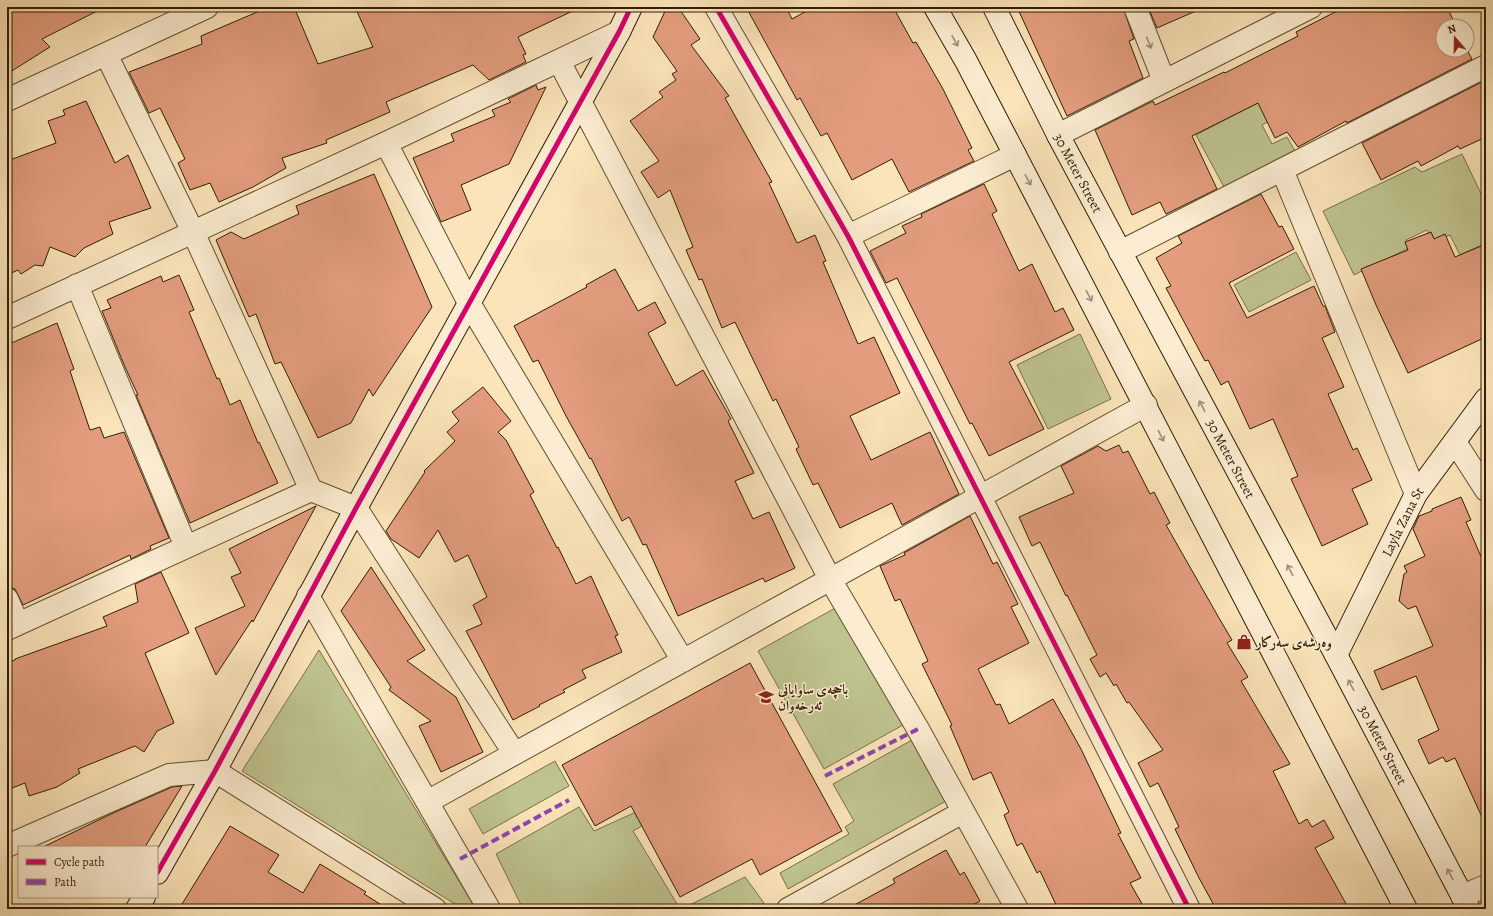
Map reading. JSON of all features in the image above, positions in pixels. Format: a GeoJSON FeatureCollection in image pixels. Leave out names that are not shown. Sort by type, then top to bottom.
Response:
{"type":"FeatureCollection","features":[{"type":"Feature","properties":{"kind":"street"},"geometry":{"type":"LineString","coordinates":[[7,100],[207,7]]}},
{"type":"Feature","properties":{"kind":"street"},"geometry":{"type":"LineString","coordinates":[[158,872],[215,771],[356,508],[619,32],[631,7]]}},
{"type":"Feature","properties":{"kind":"street"},"geometry":{"type":"LineString","coordinates":[[716,7],[848,236],[1189,909]]}},
{"type":"Feature","properties":{"kind":"street"},"geometry":{"type":"LineString","coordinates":[[935,7],[966,61],[1016,155],[1406,909]]}},
{"type":"Feature","properties":{"kind":"street","name":"30 Meter Street"},"geometry":{"type":"LineString","coordinates":[[994,7],[1058,135],[1336,655],[1465,903]]}},
{"type":"Feature","properties":{"kind":"street"},"geometry":{"type":"LineString","coordinates":[[1135,7],[1164,81]]}},
{"type":"Feature","properties":{"kind":"street"},"geometry":{"type":"LineString","coordinates":[[1058,135],[1311,7]]}},
{"type":"Feature","properties":{"kind":"street"},"geometry":{"type":"LineString","coordinates":[[7,318],[386,143],[619,32]]}},
{"type":"Feature","properties":{"kind":"street"},"geometry":{"type":"LineString","coordinates":[[106,54],[193,232],[311,490],[356,508],[514,753]]}},
{"type":"Feature","properties":{"kind":"street"},"geometry":{"type":"LineString","coordinates":[[559,61],[830,579],[918,729],[1017,909]]}},
{"type":"Feature","properties":{"kind":"street"},"geometry":{"type":"LineString","coordinates":[[1120,252],[1486,66]]}},
{"type":"Feature","properties":{"kind":"street"},"geometry":{"type":"LineString","coordinates":[[386,143],[469,303],[683,661]]}},
{"type":"Feature","properties":{"kind":"street"},"geometry":{"type":"LineString","coordinates":[[848,236],[1016,155]]}},
{"type":"Feature","properties":{"kind":"street"},"geometry":{"type":"LineString","coordinates":[[1282,170],[1416,494]]}},
{"type":"Feature","properties":{"kind":"street"},"geometry":{"type":"LineString","coordinates":[[77,285],[186,546]]}},
{"type":"Feature","properties":{"kind":"street","name":"Layla Zana St"},"geometry":{"type":"LineString","coordinates":[[1336,655],[1416,494],[1486,399]]}},
{"type":"Feature","properties":{"kind":"street"},"geometry":{"type":"LineString","coordinates":[[427,802],[1146,405]]}},
{"type":"Feature","properties":{"kind":"street"},"geometry":{"type":"LineString","coordinates":[[1455,442],[1486,490]]}},
{"type":"Feature","properties":{"kind":"street"},"geometry":{"type":"LineString","coordinates":[[7,599],[13,626],[311,490]]}},
{"type":"Feature","properties":{"kind":"street"},"geometry":{"type":"LineString","coordinates":[[308,596],[489,909]]}},
{"type":"Feature","properties":{"kind":"street"},"geometry":{"type":"LineString","coordinates":[[7,846],[169,775],[215,771],[435,909]]}},
{"type":"Feature","properties":{"kind":"street"},"geometry":{"type":"LineString","coordinates":[[795,907],[963,812]]}},
{"type":"Feature","properties":{"kind":"street"},"geometry":{"type":"LineString","coordinates":[[1465,903],[1486,886]]}},
{"type":"Feature","properties":{"kind":"street"},"geometry":{"type":"LineString","coordinates":[[137,909],[143,898]]}},
{"type":"Feature","properties":{"kind":"green space"},"geometry":{"type":"Polygon","coordinates":[[[1267,98],[1277,117],[1262,125],[1272,144],[1287,137],[1295,151],[1224,187],[1196,135],[1267,98]]]}},
{"type":"Feature","properties":{"kind":"green space"},"geometry":{"type":"Polygon","coordinates":[[[1462,154],[1486,204],[1486,243],[1460,255],[1450,235],[1433,242],[1427,230],[1406,240],[1409,248],[1354,275],[1323,211],[1415,167],[1422,172],[1462,154]]]}},
{"type":"Feature","properties":{"kind":"green space"},"geometry":{"type":"Polygon","coordinates":[[[1296,252],[1311,280],[1249,312],[1234,285],[1296,252]]]}},
{"type":"Feature","properties":{"kind":"green space"},"geometry":{"type":"Polygon","coordinates":[[[1080,334],[1111,399],[1048,429],[1017,365],[1080,334]]]}},
{"type":"Feature","properties":{"kind":"green space"},"geometry":{"type":"Polygon","coordinates":[[[837,607],[903,725],[824,769],[758,651],[837,607]]]}},
{"type":"Feature","properties":{"kind":"green space"},"geometry":{"type":"Polygon","coordinates":[[[319,650],[476,909],[463,909],[242,771],[319,650]]]}},
{"type":"Feature","properties":{"kind":"green space"},"geometry":{"type":"Polygon","coordinates":[[[912,740],[946,801],[788,889],[780,873],[849,834],[845,827],[854,821],[833,784],[912,740]]]}},
{"type":"Feature","properties":{"kind":"green space"},"geometry":{"type":"Polygon","coordinates":[[[555,761],[569,786],[483,834],[469,809],[555,761]]]}},
{"type":"Feature","properties":{"kind":"green space"},"geometry":{"type":"Polygon","coordinates":[[[656,803],[663,814],[633,831],[680,909],[523,909],[496,854],[579,807],[594,831],[656,803]]]}},
{"type":"Feature","properties":{"kind":"green space"},"geometry":{"type":"Polygon","coordinates":[[[745,877],[764,903],[754,909],[682,909],[745,877]]]}},
{"type":"Feature","properties":{"kind":"building"},"geometry":{"type":"Polygon","coordinates":[[[7,7],[105,7],[42,39],[50,47],[7,74],[7,7]]]}},
{"type":"Feature","properties":{"kind":"building"},"geometry":{"type":"Polygon","coordinates":[[[269,7],[294,7],[318,64],[373,47],[355,7],[581,7],[518,37],[526,54],[523,55],[526,62],[489,80],[473,65],[386,102],[390,112],[326,140],[327,143],[282,158],[286,168],[253,187],[219,202],[210,183],[190,190],[178,163],[185,159],[160,108],[149,113],[129,72],[202,44],[201,36],[269,7]]]}},
{"type":"Feature","properties":{"kind":"building"},"geometry":{"type":"Polygon","coordinates":[[[667,7],[678,7],[700,39],[691,45],[729,96],[725,98],[772,182],[769,183],[797,243],[815,235],[826,261],[823,262],[858,344],[874,337],[900,393],[850,416],[871,460],[930,432],[959,494],[902,525],[892,503],[840,528],[818,483],[813,485],[796,449],[799,447],[776,399],[773,401],[735,322],[722,328],[702,279],[699,280],[686,250],[693,247],[670,190],[658,198],[641,172],[659,161],[630,121],[663,97],[659,92],[676,80],[672,74],[677,71],[653,37],[667,7]]]}},
{"type":"Feature","properties":{"kind":"building"},"geometry":{"type":"Polygon","coordinates":[[[746,7],[786,7],[792,19],[814,7],[893,7],[913,43],[916,42],[943,89],[972,148],[968,150],[974,161],[909,192],[892,159],[852,180],[827,133],[821,136],[800,98],[797,100],[746,7]]]}},
{"type":"Feature","properties":{"kind":"building"},"geometry":{"type":"Polygon","coordinates":[[[1017,7],[1123,7],[1134,39],[1129,41],[1143,78],[1067,116],[1017,7]]]}},
{"type":"Feature","properties":{"kind":"building"},"geometry":{"type":"Polygon","coordinates":[[[1148,7],[1205,7],[1157,28],[1148,7]]]}},
{"type":"Feature","properties":{"kind":"building"},"geometry":{"type":"Polygon","coordinates":[[[1345,7],[1447,7],[1452,18],[1435,18],[1435,58],[1472,59],[1347,123],[1346,121],[1298,147],[1287,132],[1275,138],[1258,103],[1192,136],[1217,189],[1166,214],[1160,202],[1132,215],[1095,130],[1153,101],[1155,105],[1224,72],[1225,73],[1298,36],[1296,32],[1345,7]]]}},
{"type":"Feature","properties":{"kind":"building"},"geometry":{"type":"Polygon","coordinates":[[[1482,82],[1486,90],[1486,137],[1460,149],[1458,146],[1421,166],[1418,161],[1381,180],[1362,143],[1482,82]]]}},
{"type":"Feature","properties":{"kind":"building"},"geometry":{"type":"Polygon","coordinates":[[[536,85],[538,90],[546,87],[509,164],[461,185],[471,210],[441,222],[413,158],[454,141],[451,134],[495,116],[492,110],[511,102],[508,99],[536,85]]]}},
{"type":"Feature","properties":{"kind":"building"},"geometry":{"type":"Polygon","coordinates":[[[86,101],[115,163],[128,155],[151,208],[109,222],[113,234],[84,248],[75,257],[50,247],[43,266],[35,265],[21,274],[18,270],[7,275],[7,161],[56,143],[48,121],[65,115],[63,110],[86,101]]]}},
{"type":"Feature","properties":{"kind":"building"},"geometry":{"type":"Polygon","coordinates":[[[374,174],[432,307],[373,396],[369,389],[351,423],[318,438],[281,362],[275,364],[256,314],[249,317],[216,240],[231,232],[244,239],[299,214],[296,206],[374,174]]]}},
{"type":"Feature","properties":{"kind":"building"},"geometry":{"type":"Polygon","coordinates":[[[984,184],[997,211],[992,214],[1019,271],[1032,264],[1055,312],[1063,308],[1074,330],[1009,362],[1044,429],[989,456],[972,423],[970,424],[897,278],[886,283],[870,251],[906,233],[902,226],[922,217],[921,214],[984,184]]]}},
{"type":"Feature","properties":{"kind":"building"},"geometry":{"type":"Polygon","coordinates":[[[1261,194],[1279,227],[1282,226],[1294,249],[1229,283],[1247,318],[1314,286],[1323,306],[1325,306],[1335,332],[1322,338],[1344,387],[1328,394],[1353,450],[1357,448],[1372,480],[1352,489],[1368,524],[1322,546],[1291,479],[1298,476],[1273,419],[1250,429],[1228,381],[1221,385],[1208,360],[1205,361],[1166,288],[1171,286],[1156,258],[1182,243],[1178,236],[1261,194]]]}},
{"type":"Feature","properties":{"kind":"building"},"geometry":{"type":"Polygon","coordinates":[[[1431,232],[1434,239],[1445,234],[1455,257],[1486,244],[1486,337],[1408,373],[1361,269],[1408,250],[1405,242],[1431,232]]]}},
{"type":"Feature","properties":{"kind":"building"},"geometry":{"type":"Polygon","coordinates":[[[615,269],[638,311],[655,302],[666,323],[648,333],[676,386],[703,370],[731,419],[728,421],[754,473],[735,481],[753,519],[769,512],[795,568],[765,582],[763,578],[678,616],[646,544],[643,545],[629,517],[622,521],[591,458],[590,459],[566,416],[538,360],[533,362],[514,326],[587,287],[586,285],[615,269]]]}},
{"type":"Feature","properties":{"kind":"building"},"geometry":{"type":"Polygon","coordinates":[[[179,275],[194,310],[189,312],[217,379],[219,378],[230,405],[240,400],[258,443],[259,442],[278,483],[190,523],[102,311],[111,308],[107,300],[161,276],[163,282],[179,275]]]}},
{"type":"Feature","properties":{"kind":"building"},"geometry":{"type":"Polygon","coordinates":[[[57,323],[74,369],[70,371],[90,430],[100,427],[104,438],[124,432],[169,538],[150,546],[151,549],[131,559],[130,555],[23,605],[15,589],[7,587],[7,345],[57,323]]]}},
{"type":"Feature","properties":{"kind":"building"},"geometry":{"type":"Polygon","coordinates":[[[483,387],[511,421],[498,432],[506,440],[534,492],[530,495],[557,548],[558,547],[576,584],[591,576],[618,635],[615,636],[622,652],[582,670],[586,678],[563,690],[565,692],[513,720],[466,631],[482,624],[473,605],[487,597],[468,555],[455,562],[438,530],[419,558],[391,539],[386,531],[425,472],[424,471],[455,441],[447,432],[459,421],[452,412],[483,387]]]}},
{"type":"Feature","properties":{"kind":"building"},"geometry":{"type":"Polygon","coordinates":[[[1119,445],[1123,453],[1128,451],[1150,494],[1154,492],[1170,523],[1166,525],[1232,640],[1227,643],[1248,677],[1241,681],[1290,764],[1273,771],[1299,824],[1307,819],[1312,827],[1324,820],[1334,838],[1315,848],[1349,909],[1216,909],[1175,829],[1179,827],[1158,783],[1150,787],[1138,763],[1163,750],[1129,702],[1127,703],[1116,684],[1114,686],[1106,673],[1100,677],[1090,659],[1097,655],[1067,595],[1066,596],[1040,542],[1032,546],[1019,517],[1074,493],[1061,466],[1098,446],[1106,451],[1119,445]]]}},
{"type":"Feature","properties":{"kind":"building"},"geometry":{"type":"Polygon","coordinates":[[[1461,497],[1471,520],[1466,522],[1486,568],[1486,826],[1455,758],[1446,762],[1443,757],[1429,764],[1418,740],[1439,730],[1416,676],[1382,690],[1374,671],[1433,646],[1416,606],[1408,609],[1399,601],[1404,574],[1407,572],[1404,566],[1425,556],[1413,529],[1419,516],[1461,497]]]}},
{"type":"Feature","properties":{"kind":"building"},"geometry":{"type":"Polygon","coordinates":[[[316,506],[253,622],[252,620],[216,675],[195,628],[245,606],[231,577],[241,573],[229,549],[316,506]]]}},
{"type":"Feature","properties":{"kind":"building"},"geometry":{"type":"Polygon","coordinates":[[[970,516],[993,564],[997,562],[1018,604],[1011,607],[1029,643],[978,669],[996,705],[1000,704],[1009,724],[1053,699],[1081,749],[1121,833],[1118,834],[1141,878],[1130,883],[1145,909],[1058,909],[1040,871],[1037,873],[1022,843],[1017,846],[1004,815],[1009,812],[991,772],[973,780],[950,726],[952,725],[922,664],[928,661],[900,599],[895,601],[880,566],[905,555],[904,553],[970,516]]]}},
{"type":"Feature","properties":{"kind":"building"},"geometry":{"type":"Polygon","coordinates":[[[371,567],[425,650],[407,661],[456,697],[483,752],[441,772],[419,726],[431,721],[389,690],[391,687],[341,611],[371,567]]]}},
{"type":"Feature","properties":{"kind":"building"},"geometry":{"type":"Polygon","coordinates":[[[161,572],[189,633],[145,653],[174,723],[157,731],[144,752],[135,746],[78,769],[80,773],[57,787],[29,796],[25,783],[7,790],[7,663],[107,626],[103,617],[138,602],[135,584],[161,572]]]}},
{"type":"Feature","properties":{"kind":"building"},"geometry":{"type":"Polygon","coordinates":[[[750,663],[842,831],[760,875],[752,859],[680,897],[631,806],[595,826],[562,765],[750,663]]]}},
{"type":"Feature","properties":{"kind":"building"},"geometry":{"type":"Polygon","coordinates":[[[182,786],[146,846],[45,846],[111,814],[172,787],[182,786]]]}},
{"type":"Feature","properties":{"kind":"building"},"geometry":{"type":"Polygon","coordinates":[[[230,826],[279,855],[268,872],[303,893],[320,864],[366,892],[364,894],[388,909],[179,909],[230,826]]]}},
{"type":"Feature","properties":{"kind":"building"},"geometry":{"type":"Polygon","coordinates":[[[946,850],[960,875],[964,872],[980,901],[966,909],[847,909],[895,883],[893,879],[946,850]]]}},
{"type":"Feature","properties":{"kind":"marked path"},"geometry":{"type":"LineString","coordinates":[[825,776],[918,729]]}},
{"type":"Feature","properties":{"kind":"marked path"},"geometry":{"type":"LineString","coordinates":[[460,859],[569,800]]}},
{"type":"Feature","properties":{"kind":"cycle path"},"geometry":{"type":"LineString","coordinates":[[158,871],[215,771],[356,508],[619,32],[631,7]]}},
{"type":"Feature","properties":{"kind":"cycle path"},"geometry":{"type":"LineString","coordinates":[[716,7],[848,236],[1189,909]]}},
{"type":"Feature","properties":{"kind":"place","name":"وەرشەی سەرکار"},"geometry":{"type":"Point","coordinates":[1244,642]}},
{"type":"Feature","properties":{"kind":"place","name":"باخچەی ساوایانی ئەرخەوان"},"geometry":{"type":"Point","coordinates":[766,697]}}]}
